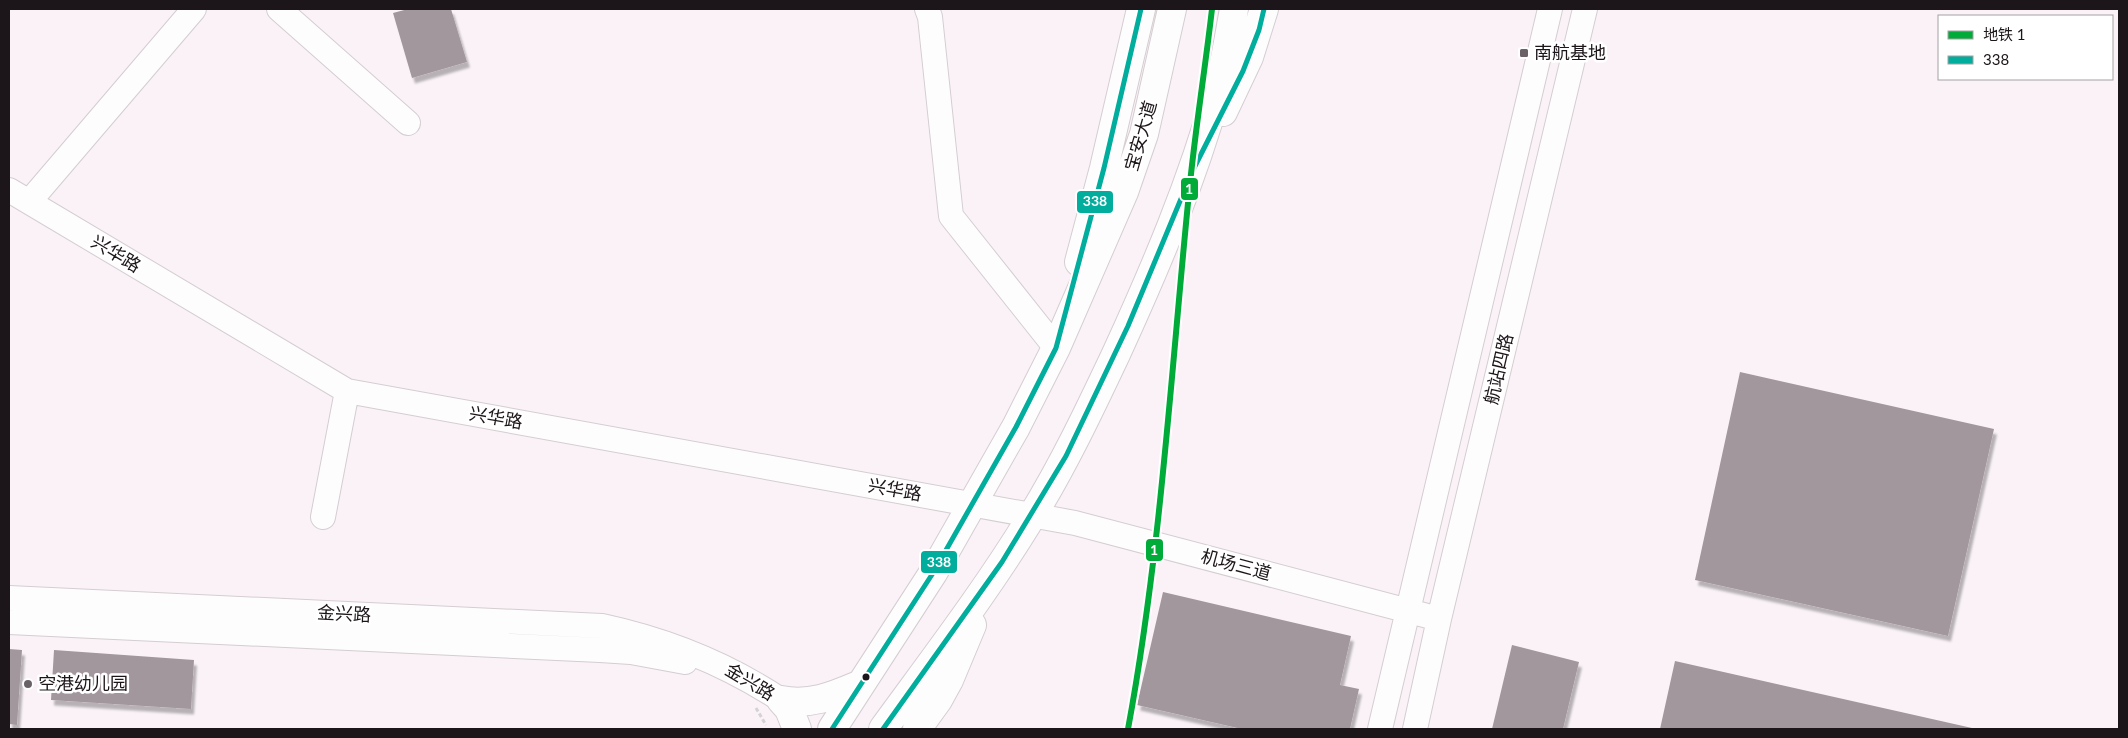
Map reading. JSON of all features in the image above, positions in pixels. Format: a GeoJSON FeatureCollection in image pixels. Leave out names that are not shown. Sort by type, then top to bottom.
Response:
{"type":"FeatureCollection","features":[{"type":"Feature","properties":{"kind":"main road"},"geometry":{"type":"LineString","coordinates":[[1056,348],[1104,168],[1141,9]]}},
{"type":"Feature","properties":{"kind":"main road","name":"宝安大道"},"geometry":{"type":"LineString","coordinates":[[832,729],[933,573],[1016,427],[1056,348],[1127,184],[1144,134],[1172,9]]}},
{"type":"Feature","properties":{"kind":"main road"},"geometry":{"type":"LineString","coordinates":[[883,729],[994,575],[1066,456],[1132,317],[1192,171],[1218,90],[1234,9]]}},
{"type":"Feature","properties":{"kind":"main road"},"geometry":{"type":"LineString","coordinates":[[1192,171],[1240,79],[1264,9]]}},
{"type":"Feature","properties":{"kind":"main road"},"geometry":{"type":"LineString","coordinates":[[917,729],[938,700],[949,680],[994,575]]}},
{"type":"Feature","properties":{"kind":"main road"},"geometry":{"type":"LineString","coordinates":[[781,700],[796,703],[826,699],[862,684]]}},
{"type":"Feature","properties":{"kind":"main road"},"geometry":{"type":"LineString","coordinates":[[781,700],[789,709],[797,729]]}},
{"type":"Feature","properties":{"kind":"street"},"geometry":{"type":"LineString","coordinates":[[16,198],[194,9]]}},
{"type":"Feature","properties":{"kind":"street"},"geometry":{"type":"LineString","coordinates":[[279,9],[408,123]]}},
{"type":"Feature","properties":{"kind":"street"},"geometry":{"type":"LineString","coordinates":[[927,9],[930,17],[951,216],[1056,348]]}},
{"type":"Feature","properties":{"kind":"street","name":"航站四路"},"geometry":{"type":"LineString","coordinates":[[1380,729],[1550,9]]}},
{"type":"Feature","properties":{"kind":"street","name":"航站四路"},"geometry":{"type":"LineString","coordinates":[[1415,729],[1439,619],[1585,9]]}},
{"type":"Feature","properties":{"kind":"street","name":"兴华路"},"geometry":{"type":"LineString","coordinates":[[16,198],[347,391],[1032,515]]}},
{"type":"Feature","properties":{"kind":"street"},"geometry":{"type":"LineString","coordinates":[[323,517],[347,391]]}},
{"type":"Feature","properties":{"kind":"street","name":"机场三道"},"geometry":{"type":"LineString","coordinates":[[1032,515],[1075,523],[1439,619]]}},
{"type":"Feature","properties":{"kind":"street","name":"金兴路"},"geometry":{"type":"LineString","coordinates":[[9,598],[602,626],[656,639],[691,652],[733,671],[781,700]]}},
{"type":"Feature","properties":{"kind":"street","name":"金兴路"},"geometry":{"type":"LineString","coordinates":[[9,622],[631,652],[693,664],[753,686],[781,700]]}},
{"type":"Feature","properties":{"kind":"building"},"geometry":{"type":"Polygon","coordinates":[[[408,9],[451,9],[467,62],[412,78],[393,13],[408,9]]]}},
{"type":"Feature","properties":{"kind":"building"},"geometry":{"type":"Polygon","coordinates":[[[1740,372],[1994,429],[1948,636],[1695,580],[1740,372]]]}},
{"type":"Feature","properties":{"kind":"building"},"geometry":{"type":"Polygon","coordinates":[[[1163,592],[1351,636],[1340,685],[1359,689],[1350,729],[1242,729],[1137,705],[1163,592]]]}},
{"type":"Feature","properties":{"kind":"building"},"geometry":{"type":"Polygon","coordinates":[[[1512,645],[1579,662],[1563,729],[1492,729],[1512,645]]]}},
{"type":"Feature","properties":{"kind":"building"},"geometry":{"type":"Polygon","coordinates":[[[9,649],[22,650],[17,725],[9,724],[9,649]]]}},
{"type":"Feature","properties":{"kind":"building"},"geometry":{"type":"Polygon","coordinates":[[[54,650],[194,660],[191,709],[51,700],[54,650]]]}},
{"type":"Feature","properties":{"kind":"building"},"geometry":{"type":"Polygon","coordinates":[[[1675,661],[1972,728],[1972,729],[1660,729],[1675,661]]]}},
{"type":"Feature","properties":{"kind":"metro line","name":"1"},"geometry":{"type":"LineString","coordinates":[[1128,729],[1149,595],[1157,528],[1191,170],[1212,9]]}},
{"type":"Feature","properties":{"kind":"transit line","name":"338"},"geometry":{"type":"LineString","coordinates":[[832,729],[933,573],[1016,427],[1056,348],[1104,168],[1141,9]]}},
{"type":"Feature","properties":{"kind":"transit line","name":"338"},"geometry":{"type":"LineString","coordinates":[[883,729],[1002,562],[1066,456],[1128,326],[1193,170],[1243,71],[1259,30],[1264,9]]}},
{"type":"Feature","properties":{"kind":"place","name":"南航基地"},"geometry":{"type":"Point","coordinates":[1524,53]}},
{"type":"Feature","properties":{"kind":"place","name":"空港幼儿园"},"geometry":{"type":"Point","coordinates":[28,684]}}]}
